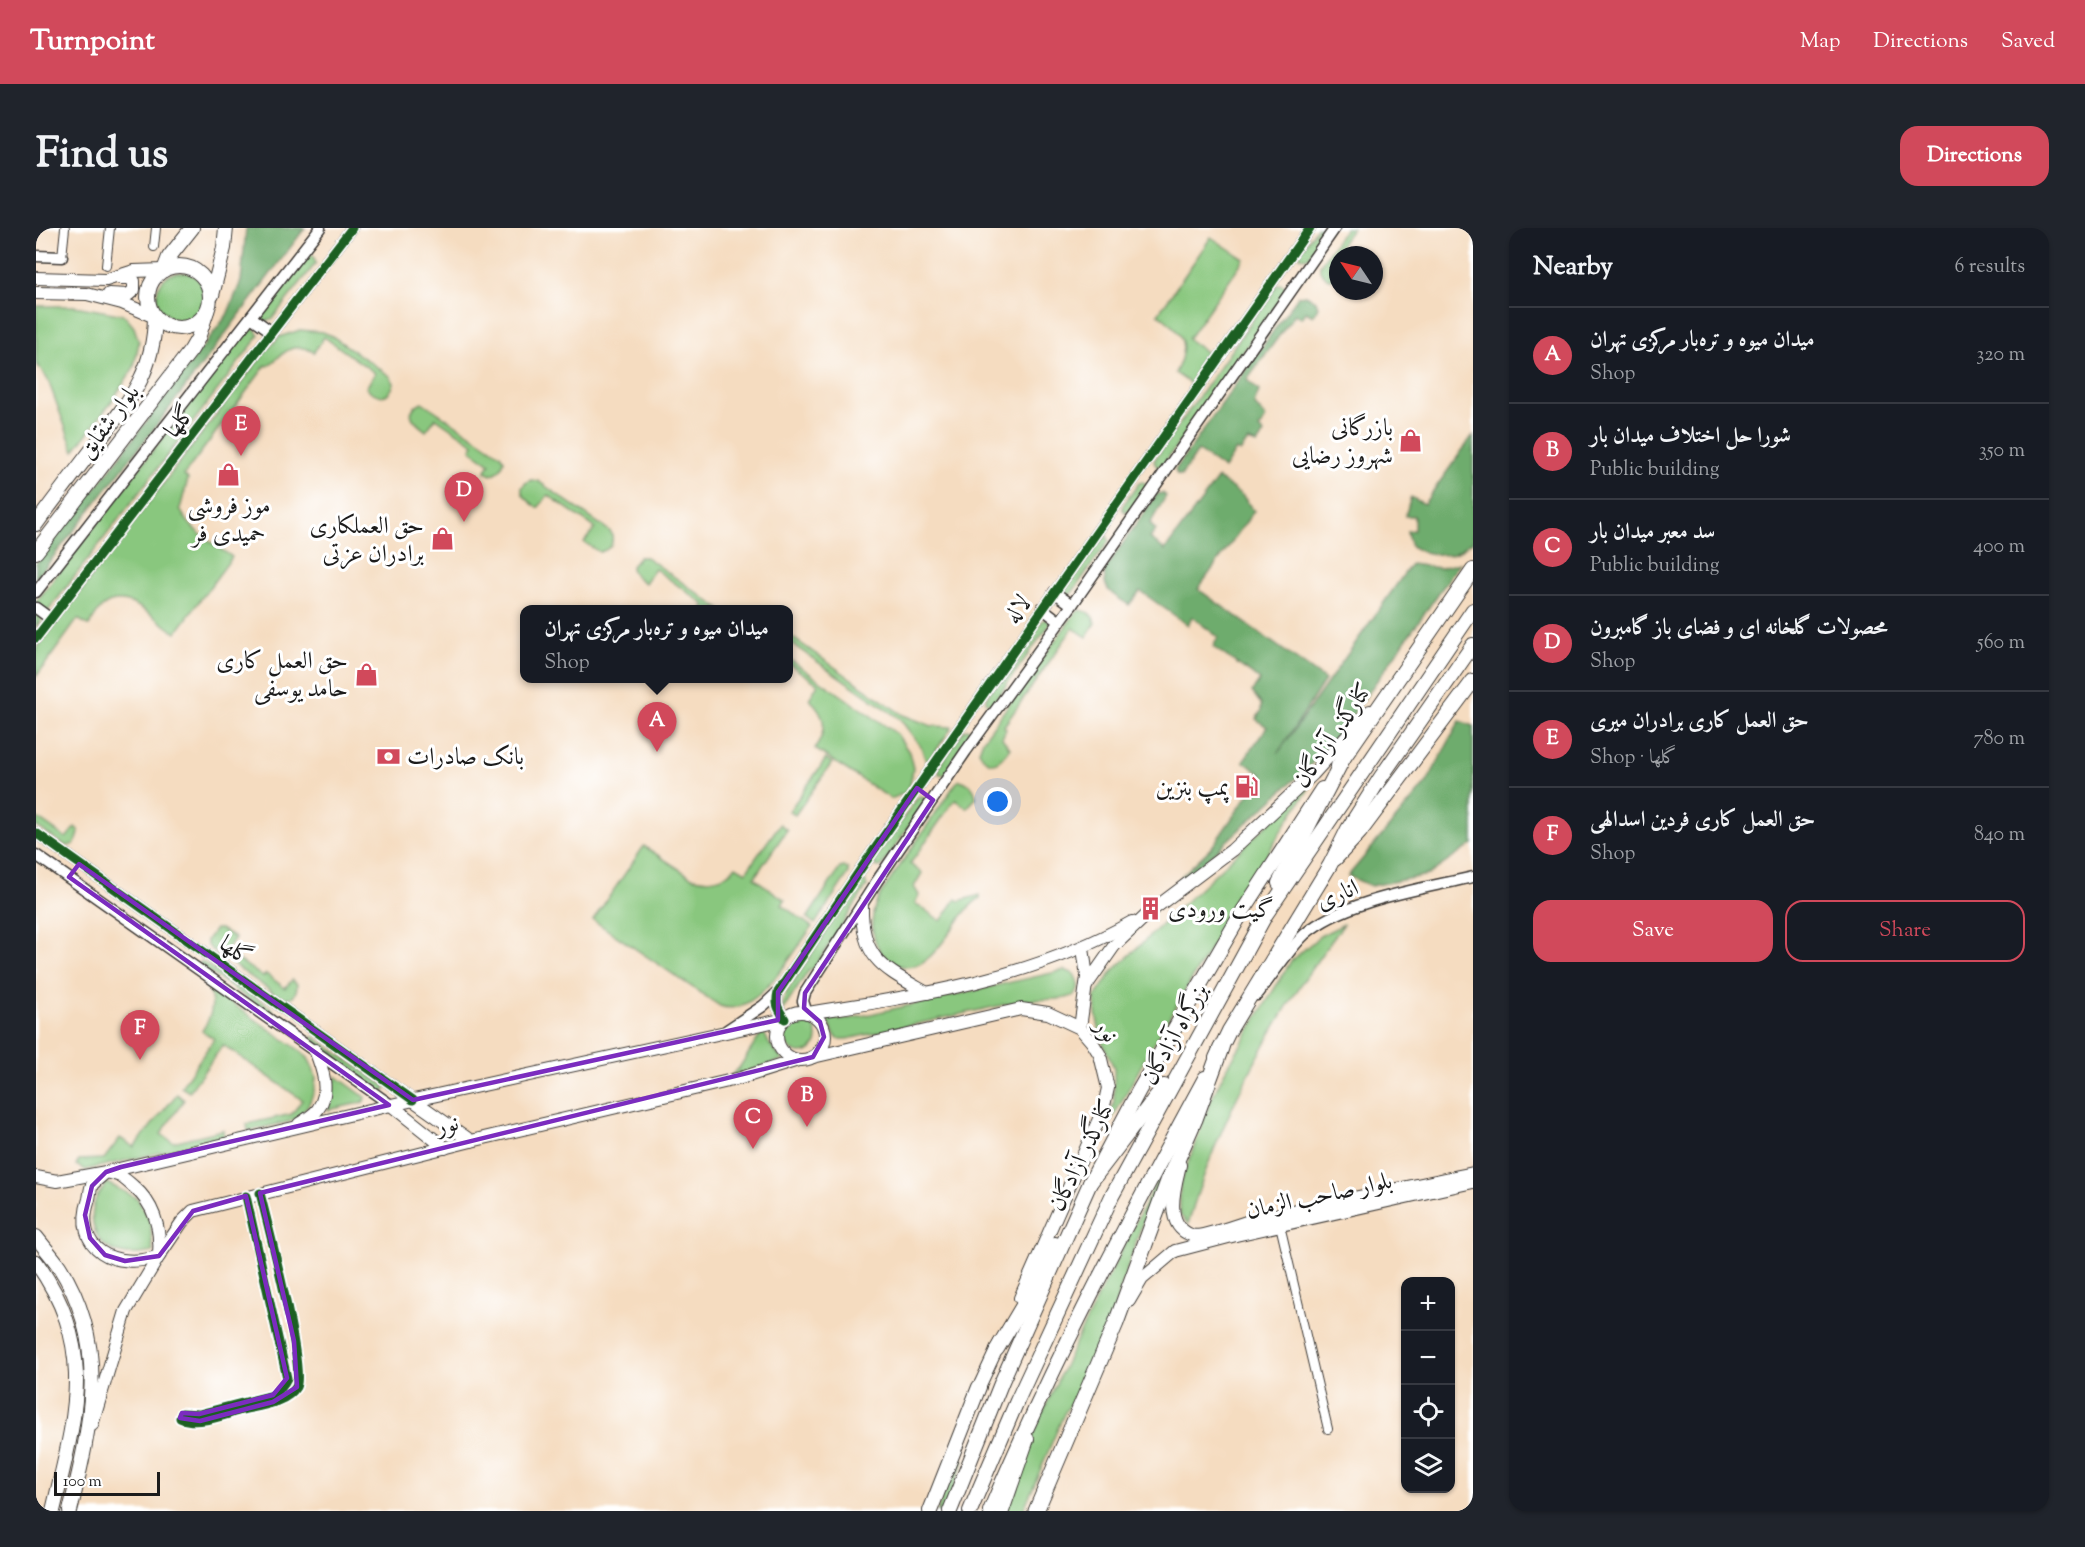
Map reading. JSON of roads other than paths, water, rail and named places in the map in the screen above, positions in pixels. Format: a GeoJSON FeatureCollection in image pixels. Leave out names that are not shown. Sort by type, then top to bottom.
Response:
{"type":"FeatureCollection","features":[{"type":"Feature","properties":{"kind":"highway"},"geometry":{"type":"LineString","coordinates":[[1036,1511],[1116,1323],[1170,1176],[1221,1048]]}},
{"type":"Feature","properties":{"kind":"main road"},"geometry":{"type":"LineString","coordinates":[[155,317],[148,301],[151,283],[164,270],[174,249],[192,228]]}},
{"type":"Feature","properties":{"kind":"main road","name":"بلوار شقایق"},"geometry":{"type":"LineString","coordinates":[[36,552],[198,338],[224,248],[226,228]]}},
{"type":"Feature","properties":{"kind":"main road"},"geometry":{"type":"LineString","coordinates":[[87,294],[122,303],[155,317],[172,328],[192,325],[201,319],[208,307],[210,293],[207,283],[193,269],[183,266],[173,266],[164,270],[134,271],[106,280]]}},
{"type":"Feature","properties":{"kind":"main road"},"geometry":{"type":"LineString","coordinates":[[36,278],[106,280],[128,278],[136,285],[132,293],[128,295],[36,293]]}},
{"type":"Feature","properties":{"kind":"main road","name":"بلوار شقایق"},"geometry":{"type":"LineString","coordinates":[[36,524],[133,396],[150,359],[155,339],[155,317]]}},
{"type":"Feature","properties":{"kind":"main road","name":"کنارگذر آزادگان"},"geometry":{"type":"LineString","coordinates":[[950,1511],[1002,1381],[1090,1183],[1138,1092],[1241,914],[1344,757],[1473,570]]}},
{"type":"Feature","properties":{"kind":"main road","name":"بزرگراه آزادگان"},"geometry":{"type":"LineString","coordinates":[[970,1511],[1017,1401],[1112,1196],[1266,914],[1473,610]]}},
{"type":"Feature","properties":{"kind":"main road","name":"بزرگراه آزادگان"},"geometry":{"type":"LineString","coordinates":[[990,1511],[1047,1383],[1100,1273],[1229,1031],[1330,865],[1348,829],[1473,645]]}},
{"type":"Feature","properties":{"kind":"main road"},"geometry":{"type":"LineString","coordinates":[[1330,865],[1360,832],[1473,681]]}},
{"type":"Feature","properties":{"kind":"main road"},"geometry":{"type":"LineString","coordinates":[[1086,986],[1114,946],[1151,911],[1240,842],[1312,774],[1392,688]]}},
{"type":"Feature","properties":{"kind":"main road"},"geometry":{"type":"LineString","coordinates":[[1266,914],[1281,878],[1344,757]]}},
{"type":"Feature","properties":{"kind":"main road"},"geometry":{"type":"LineString","coordinates":[[862,906],[864,937],[873,956],[887,969],[927,993]]}},
{"type":"Feature","properties":{"kind":"main road"},"geometry":{"type":"LineString","coordinates":[[807,1013],[814,1017],[823,1029],[823,1045],[813,1057],[798,1060],[784,1053],[777,1040],[780,1025],[785,1018],[799,1013],[927,993],[993,979],[1083,948],[1151,911]]}},
{"type":"Feature","properties":{"kind":"main road"},"geometry":{"type":"LineString","coordinates":[[1080,1028],[1087,977],[1083,948]]}},
{"type":"Feature","properties":{"kind":"main road","name":"نور"},"geometry":{"type":"LineString","coordinates":[[813,1057],[1021,1009],[1048,1013],[1080,1028],[1100,1055],[1105,1071],[1108,1088],[1103,1110],[979,1387],[930,1511]]}},
{"type":"Feature","properties":{"kind":"main road","name":"نور"},"geometry":{"type":"LineString","coordinates":[[36,1178],[57,1180],[101,1173],[413,1100],[785,1018]]}},
{"type":"Feature","properties":{"kind":"main road"},"geometry":{"type":"LineString","coordinates":[[296,1127],[318,1109],[322,1098],[324,1073],[315,1050]]}},
{"type":"Feature","properties":{"kind":"main road","name":"نور"},"geometry":{"type":"LineString","coordinates":[[86,1444],[126,1311],[159,1256],[182,1222],[193,1211],[471,1141],[741,1078],[798,1060]]}},
{"type":"Feature","properties":{"kind":"main road"},"geometry":{"type":"LineString","coordinates":[[1090,1183],[1184,1061]]}},
{"type":"Feature","properties":{"kind":"main road"},"geometry":{"type":"LineString","coordinates":[[413,1100],[471,1141]]}},
{"type":"Feature","properties":{"kind":"main road"},"geometry":{"type":"LineString","coordinates":[[391,1105],[445,1148]]}},
{"type":"Feature","properties":{"kind":"main road","name":"بلوار صاحب الزمان"},"geometry":{"type":"LineString","coordinates":[[1183,1146],[1175,1188],[1174,1215],[1184,1231],[1197,1236],[1250,1221],[1279,1220],[1473,1182]]}},
{"type":"Feature","properties":{"kind":"main road"},"geometry":{"type":"LineString","coordinates":[[101,1173],[120,1175],[145,1197],[154,1212],[158,1229],[159,1256],[148,1260],[125,1261],[105,1255],[94,1244],[85,1223],[86,1208],[92,1186],[101,1173]]}},
{"type":"Feature","properties":{"kind":"main road","name":"بلوار صاحب الزمان"},"geometry":{"type":"LineString","coordinates":[[1116,1323],[1142,1279],[1175,1251],[1279,1220],[1473,1173]]}},
{"type":"Feature","properties":{"kind":"main road"},"geometry":{"type":"LineString","coordinates":[[997,1349],[1022,1307],[1051,1249],[1077,1213]]}},
{"type":"Feature","properties":{"kind":"main road"},"geometry":{"type":"LineString","coordinates":[[36,1237],[59,1266],[77,1300],[86,1329],[92,1364],[92,1400],[86,1444],[70,1511]]}},
{"type":"Feature","properties":{"kind":"main road"},"geometry":{"type":"LineString","coordinates":[[36,1262],[54,1290],[66,1318],[74,1344],[77,1372],[76,1398],[53,1511]]}},
{"type":"Feature","properties":{"kind":"main road"},"geometry":{"type":"LineString","coordinates":[[1002,1511],[1047,1383]]}},
{"type":"Feature","properties":{"kind":"street"},"geometry":{"type":"LineString","coordinates":[[36,256],[62,257],[65,228]]}},
{"type":"Feature","properties":{"kind":"street"},"geometry":{"type":"LineString","coordinates":[[106,266],[110,228]]}},
{"type":"Feature","properties":{"kind":"street"},"geometry":{"type":"LineString","coordinates":[[154,247],[156,228]]}},
{"type":"Feature","properties":{"kind":"street","name":"گلها"},"geometry":{"type":"LineString","coordinates":[[36,592],[320,228]]}},
{"type":"Feature","properties":{"kind":"street","name":"گلها"},"geometry":{"type":"LineString","coordinates":[[36,638],[352,228]]}},
{"type":"Feature","properties":{"kind":"street","name":"لاله"},"geometry":{"type":"LineString","coordinates":[[727,1030],[763,1006],[778,992],[1042,608],[1310,228]]}},
{"type":"Feature","properties":{"kind":"street","name":"لاله"},"geometry":{"type":"LineString","coordinates":[[807,1013],[803,1001],[805,993],[878,881],[992,714],[1072,605],[1335,228]]}},
{"type":"Feature","properties":{"kind":"street"},"geometry":{"type":"LineString","coordinates":[[1284,264],[1301,276]]}},
{"type":"Feature","properties":{"kind":"street"},"geometry":{"type":"LineString","coordinates":[[251,317],[272,332]]}},
{"type":"Feature","properties":{"kind":"street"},"geometry":{"type":"LineString","coordinates":[[1140,469],[1158,481]]}},
{"type":"Feature","properties":{"kind":"street"},"geometry":{"type":"LineString","coordinates":[[1112,508],[1130,520]]}},
{"type":"Feature","properties":{"kind":"street"},"geometry":{"type":"LineString","coordinates":[[1100,526],[1117,538]]}},
{"type":"Feature","properties":{"kind":"street"},"geometry":{"type":"LineString","coordinates":[[1054,591],[1072,605]]}},
{"type":"Feature","properties":{"kind":"street"},"geometry":{"type":"LineString","coordinates":[[36,608],[51,620]]}},
{"type":"Feature","properties":{"kind":"street"},"geometry":{"type":"LineString","coordinates":[[1042,608],[1060,622]]}},
{"type":"Feature","properties":{"kind":"street"},"geometry":{"type":"LineString","coordinates":[[976,703],[992,714]]}},
{"type":"Feature","properties":{"kind":"street"},"geometry":{"type":"LineString","coordinates":[[966,718],[982,729]]}},
{"type":"Feature","properties":{"kind":"street"},"geometry":{"type":"LineString","coordinates":[[930,770],[946,781]]}},
{"type":"Feature","properties":{"kind":"street"},"geometry":{"type":"LineString","coordinates":[[917,788],[933,800]]}},
{"type":"Feature","properties":{"kind":"street","name":"گلها"},"geometry":{"type":"LineString","coordinates":[[36,833],[413,1100]]}},
{"type":"Feature","properties":{"kind":"street","name":"گلها"},"geometry":{"type":"LineString","coordinates":[[36,855],[391,1105]]}},
{"type":"Feature","properties":{"kind":"street"},"geometry":{"type":"LineString","coordinates":[[69,877],[79,864]]}},
{"type":"Feature","properties":{"kind":"street"},"geometry":{"type":"LineString","coordinates":[[860,870],[878,881]]}},
{"type":"Feature","properties":{"kind":"street","name":"اناری"},"geometry":{"type":"LineString","coordinates":[[1229,1031],[1304,935],[1326,918],[1359,905],[1468,879]]}},
{"type":"Feature","properties":{"kind":"street"},"geometry":{"type":"LineString","coordinates":[[118,912],[128,898]]}},
{"type":"Feature","properties":{"kind":"street"},"geometry":{"type":"LineString","coordinates":[[178,953],[188,940]]}},
{"type":"Feature","properties":{"kind":"street"},"geometry":{"type":"LineString","coordinates":[[778,992],[777,1007],[785,1018]]}},
{"type":"Feature","properties":{"kind":"street"},"geometry":{"type":"LineString","coordinates":[[246,1197],[287,1378],[282,1387],[273,1395],[199,1414],[182,1413],[180,1418],[186,1421],[200,1421],[273,1402],[288,1396],[297,1387],[299,1377],[294,1341],[260,1193]]}},
{"type":"Feature","properties":{"kind":"street"},"geometry":{"type":"LineString","coordinates":[[1279,1220],[1328,1429]]}},
{"type":"Feature","properties":{"kind":"place","name":"بازرگانی شهروز رضایی"},"geometry":{"type":"Point","coordinates":[1411,441]}},
{"type":"Feature","properties":{"kind":"place","name":"حق العمل کاری برادران میری"},"geometry":{"type":"Point","coordinates":[241,456]}},
{"type":"Feature","properties":{"kind":"place","name":"موز فروشی حمیدی فر"},"geometry":{"type":"Point","coordinates":[229,475]}},
{"type":"Feature","properties":{"kind":"place","name":"محصولات گلخانه ای و فضای باز گامبرون"},"geometry":{"type":"Point","coordinates":[464,522]}},
{"type":"Feature","properties":{"kind":"place","name":"حق العملکاری برادران عزتی"},"geometry":{"type":"Point","coordinates":[442,539]}},
{"type":"Feature","properties":{"kind":"place","name":"حق العمل کاری حامد یوسفی"},"geometry":{"type":"Point","coordinates":[366,674]}},
{"type":"Feature","properties":{"kind":"place","name":"میدان میوه و تره‌بار مرکزی تهران"},"geometry":{"type":"Point","coordinates":[657,752]}},
{"type":"Feature","properties":{"kind":"place","name":"بانک صادرات"},"geometry":{"type":"Point","coordinates":[389,756]}},
{"type":"Feature","properties":{"kind":"place","name":"پمپ بنزین"},"geometry":{"type":"Point","coordinates":[1247,787]}},
{"type":"Feature","properties":{"kind":"place","name":"گیت ورودی"},"geometry":{"type":"Point","coordinates":[1150,909]}},
{"type":"Feature","properties":{"kind":"place","name":"حق العمل کاری فردین اسدالهی"},"geometry":{"type":"Point","coordinates":[140,1060]}},
{"type":"Feature","properties":{"kind":"place","name":"شورا حل اختلاف میدان بار"},"geometry":{"type":"Point","coordinates":[807,1127]}},
{"type":"Feature","properties":{"kind":"place","name":"سد معبر میدان بار"},"geometry":{"type":"Point","coordinates":[753,1149]}}]}
